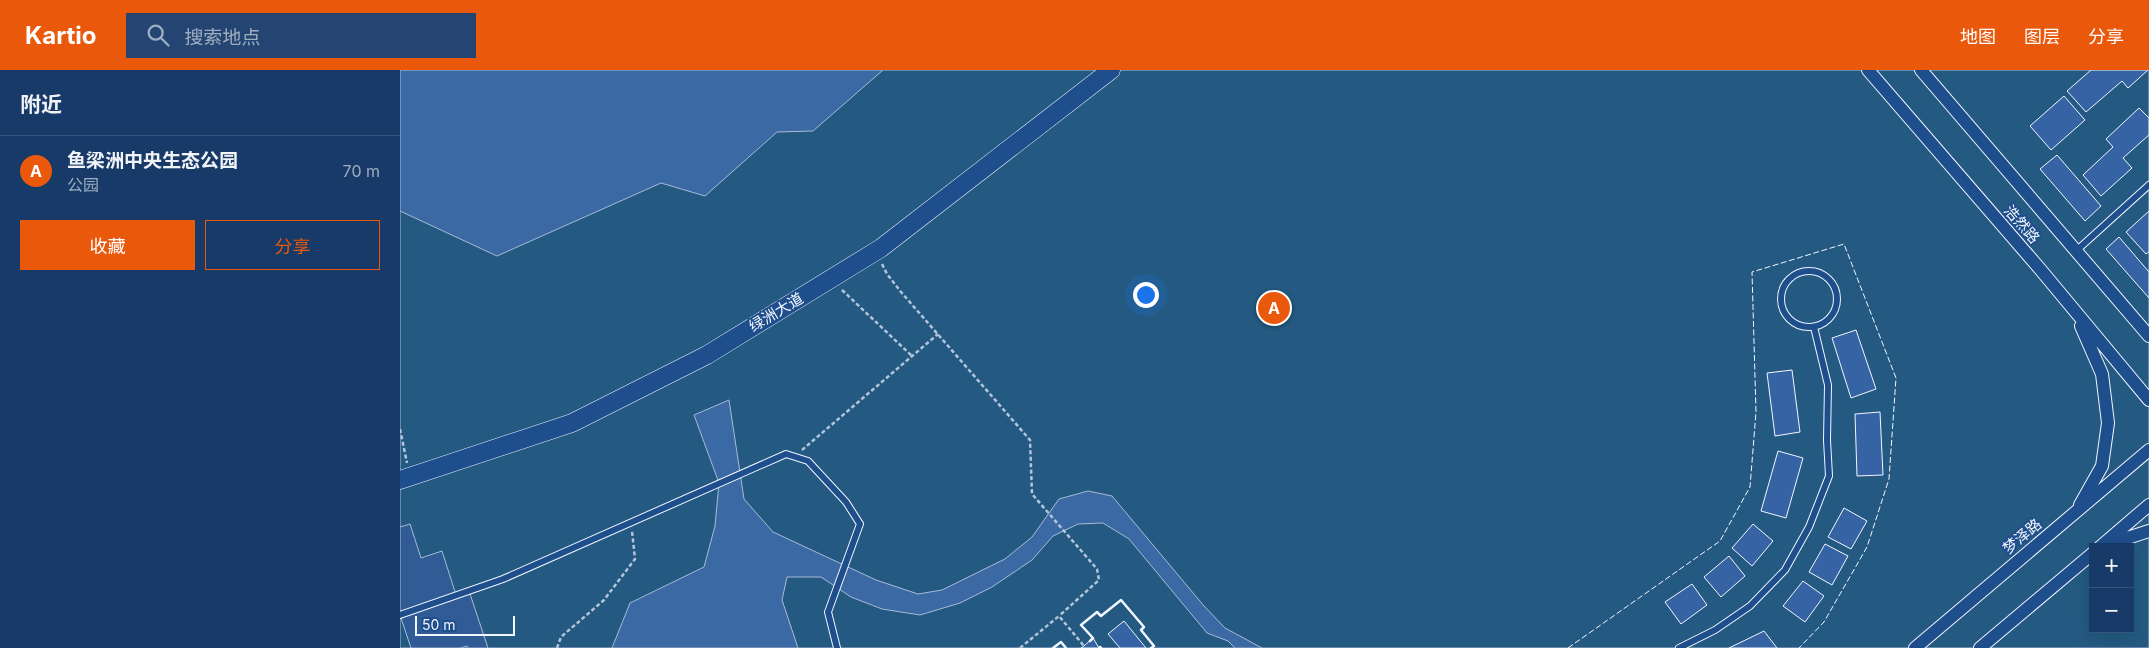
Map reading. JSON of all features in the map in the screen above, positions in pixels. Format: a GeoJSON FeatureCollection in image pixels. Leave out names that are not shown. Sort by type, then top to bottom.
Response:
{"type":"FeatureCollection","features":[{"type":"Feature","properties":{"kind":"main road","name":"绿洲大道"},"geometry":{"type":"LineString","coordinates":[[405,478],[572,423],[707,355],[877,251],[1111,70]]}},
{"type":"Feature","properties":{"kind":"street","name":"浩然路"},"geometry":{"type":"LineString","coordinates":[[1868,70],[2149,400]]}},
{"type":"Feature","properties":{"kind":"street","name":"浩然路"},"geometry":{"type":"LineString","coordinates":[[1921,70],[2149,336]]}},
{"type":"Feature","properties":{"kind":"street"},"geometry":{"type":"LineString","coordinates":[[2074,310],[2102,374],[2108,423],[2102,466],[2075,512]]}},
{"type":"Feature","properties":{"kind":"street","name":"梦泽路"},"geometry":{"type":"LineString","coordinates":[[1916,648],[2149,450]]}},
{"type":"Feature","properties":{"kind":"street"},"geometry":{"type":"LineString","coordinates":[[2106,543],[2149,506]]}},
{"type":"Feature","properties":{"kind":"street"},"geometry":{"type":"LineString","coordinates":[[2114,543],[2149,532]]}},
{"type":"Feature","properties":{"kind":"street"},"geometry":{"type":"LineString","coordinates":[[1980,648],[2089,556]]}},
{"type":"Feature","properties":{"kind":"lane"},"geometry":{"type":"LineString","coordinates":[[2076,251],[2149,185]]}},
{"type":"Feature","properties":{"kind":"lane"},"geometry":{"type":"LineString","coordinates":[[1806,271],[1816,271],[1832,282],[1836,290],[1837,300],[1835,309],[1823,323],[1814,327],[1796,325],[1783,312],[1781,303],[1781,294],[1790,278],[1806,271]]}},
{"type":"Feature","properties":{"kind":"lane"},"geometry":{"type":"LineString","coordinates":[[1679,648],[1715,630],[1750,606],[1786,570],[1809,526],[1829,476],[1827,440],[1828,385],[1814,327]]}},
{"type":"Feature","properties":{"kind":"lane"},"geometry":{"type":"LineString","coordinates":[[400,615],[503,579],[786,454],[808,461],[846,502],[860,524],[828,612],[837,648]]}},
{"type":"Feature","properties":{"kind":"path"},"geometry":{"type":"LineString","coordinates":[[877,251],[887,274],[1030,440],[1032,494],[1097,569],[1099,580],[1020,648]]}},
{"type":"Feature","properties":{"kind":"path"},"geometry":{"type":"LineString","coordinates":[[830,279],[912,356]]}},
{"type":"Feature","properties":{"kind":"path"},"geometry":{"type":"LineString","coordinates":[[794,456],[938,334]]}},
{"type":"Feature","properties":{"kind":"path"},"geometry":{"type":"LineString","coordinates":[[400,429],[405,478]]}},
{"type":"Feature","properties":{"kind":"path"},"geometry":{"type":"LineString","coordinates":[[557,648],[561,637],[604,600],[634,559],[631,522]]}},
{"type":"Feature","properties":{"kind":"path"},"geometry":{"type":"LineString","coordinates":[[1059,616],[1084,646]]}},
{"type":"Feature","properties":{"kind":"shaded area"},"geometry":{"type":"Polygon","coordinates":[[[400,70],[2149,70],[2149,648],[400,648],[400,70]]]}},
{"type":"Feature","properties":{"kind":"shaded area"},"geometry":{"type":"Polygon","coordinates":[[[400,70],[883,70],[813,131],[777,132],[705,196],[661,183],[497,256],[400,211],[400,70]]]}},
{"type":"Feature","properties":{"kind":"shaded area"},"geometry":{"type":"Polygon","coordinates":[[[729,400],[744,499],[773,532],[876,580],[918,594],[942,590],[1005,559],[1032,537],[1059,499],[1088,491],[1112,496],[1204,606],[1225,628],[1262,648],[1235,648],[1228,641],[1207,633],[1129,539],[1103,523],[1078,524],[1053,536],[1032,560],[992,587],[960,603],[920,615],[882,609],[851,597],[821,577],[787,577],[782,600],[798,648],[612,648],[630,603],[704,567],[715,526],[719,483],[694,415],[729,400]]]}},
{"type":"Feature","properties":{"kind":"shaded area"},"geometry":{"type":"Polygon","coordinates":[[[410,524],[421,558],[442,551],[456,595],[469,591],[488,648],[468,648],[467,646],[460,648],[411,648],[400,615],[400,527],[410,524]]]}},
{"type":"Feature","properties":{"kind":"building"},"geometry":{"type":"Polygon","coordinates":[[[2091,70],[2148,70],[2128,88],[2122,81],[2086,112],[2067,91],[2091,70]]]}},
{"type":"Feature","properties":{"kind":"building"},"geometry":{"type":"Polygon","coordinates":[[[2064,96],[2085,120],[2051,150],[2030,126],[2064,96]]]}},
{"type":"Feature","properties":{"kind":"building"},"geometry":{"type":"Polygon","coordinates":[[[2139,108],[2149,118],[2149,135],[2123,158],[2132,168],[2101,196],[2083,175],[2113,147],[2106,139],[2139,108]]]}},
{"type":"Feature","properties":{"kind":"building"},"geometry":{"type":"Polygon","coordinates":[[[2057,155],[2101,206],[2085,221],[2040,169],[2057,155]]]}},
{"type":"Feature","properties":{"kind":"building"},"geometry":{"type":"Polygon","coordinates":[[[2149,211],[2149,252],[2146,254],[2126,232],[2149,211]]]}},
{"type":"Feature","properties":{"kind":"building"},"geometry":{"type":"Polygon","coordinates":[[[2119,237],[2149,272],[2149,298],[2106,249],[2119,237]]]}},
{"type":"Feature","properties":{"kind":"building"},"geometry":{"type":"Polygon","coordinates":[[[1856,330],[1876,389],[1851,398],[1832,338],[1856,330]]]}},
{"type":"Feature","properties":{"kind":"building"},"geometry":{"type":"Polygon","coordinates":[[[1792,370],[1800,432],[1775,436],[1767,373],[1792,370]]]}},
{"type":"Feature","properties":{"kind":"building"},"geometry":{"type":"Polygon","coordinates":[[[1880,412],[1883,475],[1857,476],[1855,414],[1880,412]]]}},
{"type":"Feature","properties":{"kind":"building"},"geometry":{"type":"Polygon","coordinates":[[[1778,451],[1803,458],[1786,518],[1761,511],[1778,451]]]}},
{"type":"Feature","properties":{"kind":"building"},"geometry":{"type":"Polygon","coordinates":[[[1844,508],[1867,521],[1851,549],[1828,537],[1844,508]]]}},
{"type":"Feature","properties":{"kind":"building"},"geometry":{"type":"Polygon","coordinates":[[[1753,524],[1773,541],[1752,566],[1732,548],[1753,524]]]}},
{"type":"Feature","properties":{"kind":"building"},"geometry":{"type":"Polygon","coordinates":[[[1825,544],[1848,556],[1832,585],[1809,572],[1825,544]]]}},
{"type":"Feature","properties":{"kind":"building"},"geometry":{"type":"Polygon","coordinates":[[[1729,556],[1745,576],[1721,597],[1704,577],[1729,556]]]}},
{"type":"Feature","properties":{"kind":"building"},"geometry":{"type":"Polygon","coordinates":[[[1803,581],[1824,596],[1805,622],[1783,606],[1803,581]]]}},
{"type":"Feature","properties":{"kind":"building"},"geometry":{"type":"Polygon","coordinates":[[[1692,584],[1707,605],[1681,624],[1665,602],[1692,584]]]}},
{"type":"Feature","properties":{"kind":"building"},"geometry":{"type":"Polygon","coordinates":[[[1124,621],[1146,648],[1120,648],[1108,634],[1124,621]]]}},
{"type":"Feature","properties":{"kind":"building"},"geometry":{"type":"Polygon","coordinates":[[[1764,631],[1777,648],[1729,648],[1764,631]]]}},
{"type":"Feature","properties":{"kind":"building"},"geometry":{"type":"Polygon","coordinates":[[[1093,638],[1099,648],[1081,648],[1084,646],[1093,638]]]}},
{"type":"Feature","properties":{"kind":"fence"},"geometry":{"type":"LineString","coordinates":[[1568,648],[1720,541],[1750,487],[1756,412],[1752,272],[1844,244],[1896,378],[1889,479],[1867,547],[1824,622],[1799,648]]}},
{"type":"Feature","properties":{"kind":"wall"},"geometry":{"type":"LineString","coordinates":[[1090,641],[1093,638],[1081,625],[1097,612],[1101,616],[1121,600],[1144,627],[1141,630],[1154,646],[1151,648]]}},
{"type":"Feature","properties":{"kind":"wall"},"geometry":{"type":"LineString","coordinates":[[1053,648],[1061,642],[1066,648]]}},
{"type":"Feature","properties":{"kind":"place","name":"鱼梁洲中央生态公园"},"geometry":{"type":"Point","coordinates":[1274,308]}}]}
